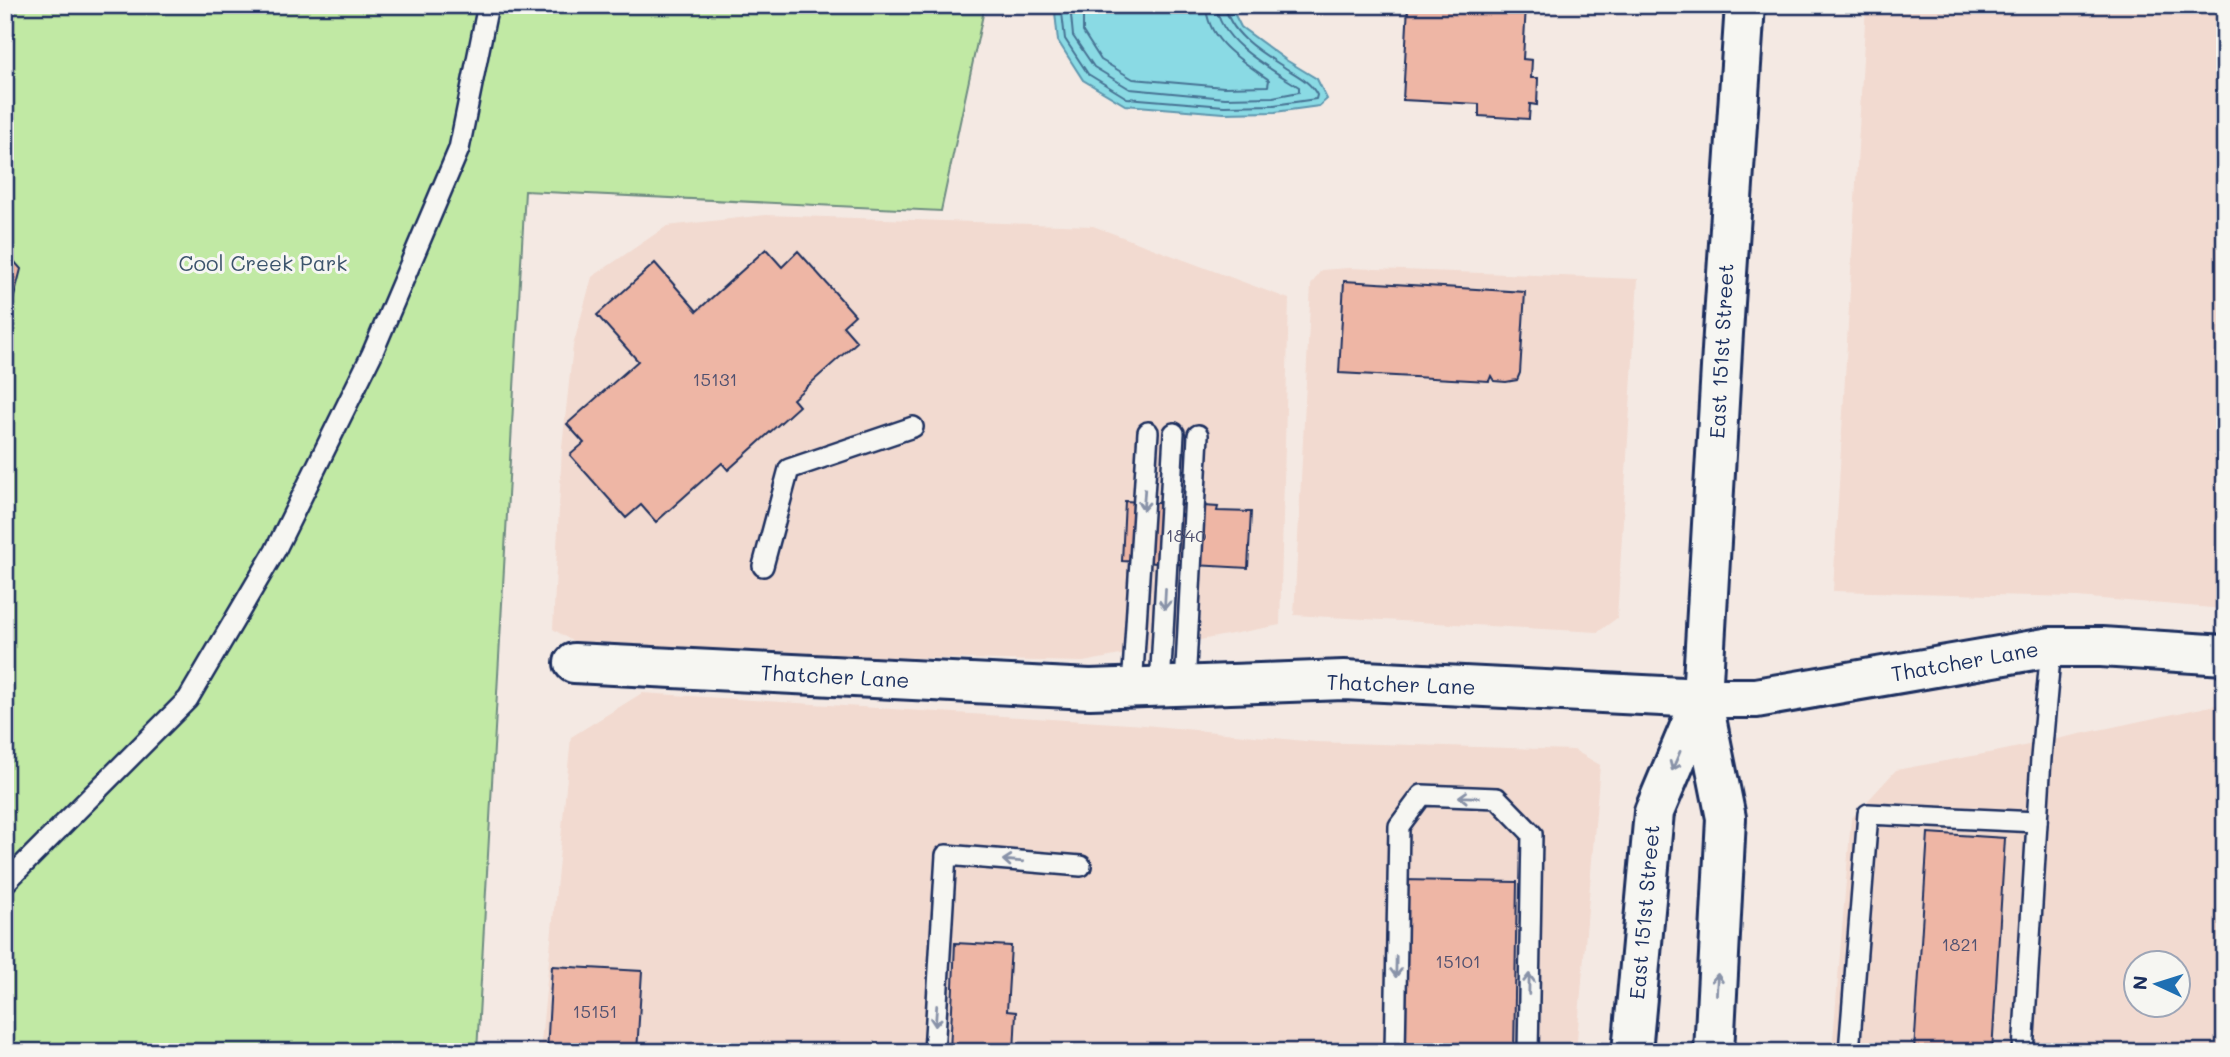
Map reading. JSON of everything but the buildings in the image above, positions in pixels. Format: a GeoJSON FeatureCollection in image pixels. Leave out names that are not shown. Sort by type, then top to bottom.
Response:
{"type":"FeatureCollection","features":[{"type":"Feature","properties":{"kind":"street","name":"East 151st Street"},"geometry":{"type":"LineString","coordinates":[[1714,1052],[1726,818],[1702,698],[1745,5]]}},
{"type":"Feature","properties":{"kind":"street","name":"Thatcher Lane"},"geometry":{"type":"LineString","coordinates":[[574,663],[1077,689],[1344,680],[1702,698],[1756,698],[2051,647],[2101,647],[2225,655]]}},
{"type":"Feature","properties":{"kind":"street","name":"East 151st Street"},"geometry":{"type":"LineString","coordinates":[[1632,1052],[1654,812],[1702,698]]}},
{"type":"Feature","properties":{"kind":"lane"},"geometry":{"type":"LineString","coordinates":[[5,883],[188,699],[275,551],[372,354],[459,149],[488,5]]}},
{"type":"Feature","properties":{"kind":"lane"},"geometry":{"type":"LineString","coordinates":[[763,566],[789,470],[913,427]]}},
{"type":"Feature","properties":{"kind":"lane"},"geometry":{"type":"LineString","coordinates":[[1148,432],[1159,688]]}},
{"type":"Feature","properties":{"kind":"lane"},"geometry":{"type":"LineString","coordinates":[[1159,688],[1174,433]]}},
{"type":"Feature","properties":{"kind":"lane"},"geometry":{"type":"LineString","coordinates":[[1159,688],[1198,435]]}},
{"type":"Feature","properties":{"kind":"lane"},"geometry":{"type":"LineString","coordinates":[[2023,1052],[2051,647]]}},
{"type":"Feature","properties":{"kind":"lane"},"geometry":{"type":"LineString","coordinates":[[1395,1052],[1399,826],[1422,794],[1497,798],[1532,834],[1528,1052]]}},
{"type":"Feature","properties":{"kind":"lane"},"geometry":{"type":"LineString","coordinates":[[1849,1052],[1868,814],[2037,822]]}},
{"type":"Feature","properties":{"kind":"lane"},"geometry":{"type":"LineString","coordinates":[[934,1052],[946,855],[1081,866]]}},
{"type":"Feature","properties":{"kind":"shaded area"},"geometry":{"type":"Polygon","coordinates":[[[1866,5],[2225,5],[2225,609],[2077,597],[1833,591],[1866,5]]]}},
{"type":"Feature","properties":{"kind":"shaded area"},"geometry":{"type":"Polygon","coordinates":[[[766,215],[1093,226],[1289,299],[1280,625],[1083,662],[586,650],[553,629],[562,447],[573,346],[592,277],[667,226],[766,215]]]}},
{"type":"Feature","properties":{"kind":"shaded area"},"geometry":{"type":"Polygon","coordinates":[[[1349,268],[1638,279],[1617,618],[1598,632],[1294,615],[1311,285],[1321,270],[1349,268]]]}},
{"type":"Feature","properties":{"kind":"shaded area"},"geometry":{"type":"Polygon","coordinates":[[[642,693],[1145,725],[1315,742],[1574,750],[1600,765],[1576,1052],[540,1052],[571,737],[642,693]]]}},
{"type":"Feature","properties":{"kind":"shaded area"},"geometry":{"type":"Polygon","coordinates":[[[2225,703],[2225,1052],[1832,1052],[1851,819],[1896,770],[2005,750],[2225,703]]]}},
{"type":"Feature","properties":{"kind":"green space","name":"Cool Creek Park"},"geometry":{"type":"Polygon","coordinates":[[[5,5],[985,5],[941,211],[525,191],[477,1052],[5,1052],[5,5]]]}},
{"type":"Feature","properties":{"kind":"water"},"geometry":{"type":"Polygon","coordinates":[[[1057,5],[1230,5],[1241,27],[1317,79],[1327,99],[1319,106],[1275,112],[1224,113],[1125,105],[1083,80],[1058,41],[1055,12],[1057,5]]]}}]}
